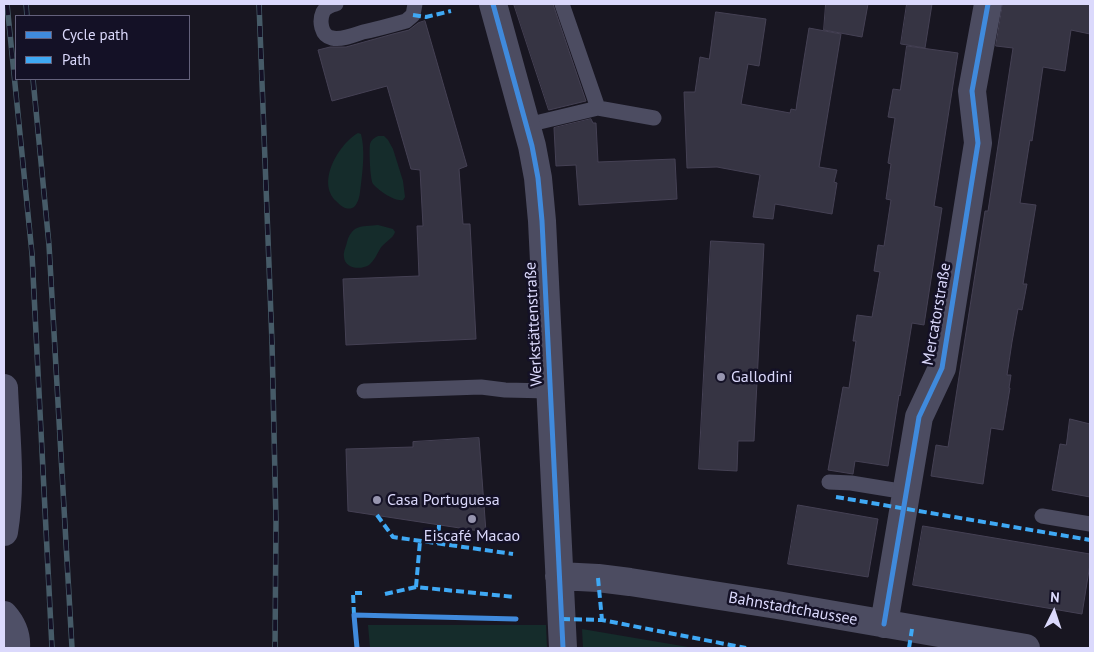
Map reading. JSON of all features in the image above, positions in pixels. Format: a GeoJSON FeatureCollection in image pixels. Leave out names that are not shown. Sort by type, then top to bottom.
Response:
{"type":"FeatureCollection","features":[{"type":"Feature","properties":{"kind":"main road"},"geometry":{"type":"LineString","coordinates":[[4,388],[9,480],[4,532]]}},
{"type":"Feature","properties":{"kind":"main road"},"geometry":{"type":"LineString","coordinates":[[4,615],[13,629],[17,643],[16,648]]}},
{"type":"Feature","properties":{"kind":"street","name":"Werkstättenstraße"},"geometry":{"type":"LineString","coordinates":[[493,4],[527,125],[538,178],[563,648]]}},
{"type":"Feature","properties":{"kind":"street","name":"Mercatorstraße"},"geometry":{"type":"LineString","coordinates":[[884,624],[919,417],[942,368],[978,143],[972,91],[988,4]]}},
{"type":"Feature","properties":{"kind":"street","name":"Bahnstadtchaussee"},"geometry":{"type":"LineString","coordinates":[[559,576],[630,582],[778,605],[1026,648]]}},
{"type":"Feature","properties":{"kind":"lane"},"geometry":{"type":"LineString","coordinates":[[336,4],[330,5],[323,11],[321,28],[324,34],[331,38],[343,38],[406,21],[413,15],[415,4]]}},
{"type":"Feature","properties":{"kind":"lane"},"geometry":{"type":"LineString","coordinates":[[562,4],[598,108]]}},
{"type":"Feature","properties":{"kind":"lane"},"geometry":{"type":"LineString","coordinates":[[527,125],[598,108],[654,118]]}},
{"type":"Feature","properties":{"kind":"lane"},"geometry":{"type":"LineString","coordinates":[[364,391],[481,387],[505,390],[550,391]]}},
{"type":"Feature","properties":{"kind":"lane"},"geometry":{"type":"LineString","coordinates":[[829,482],[851,483],[906,492]]}},
{"type":"Feature","properties":{"kind":"lane"},"geometry":{"type":"LineString","coordinates":[[1042,516],[1090,524]]}},
{"type":"Feature","properties":{"kind":"green space"},"geometry":{"type":"Polygon","coordinates":[[[358,133],[361,134],[363,153],[360,192],[355,206],[348,209],[339,204],[330,193],[328,184],[329,174],[337,154],[358,133]]]}},
{"type":"Feature","properties":{"kind":"green space"},"geometry":{"type":"Polygon","coordinates":[[[378,136],[384,136],[393,149],[403,181],[405,197],[403,200],[391,197],[373,184],[370,171],[370,144],[378,136]]]}},
{"type":"Feature","properties":{"kind":"green space"},"geometry":{"type":"Polygon","coordinates":[[[378,225],[393,229],[395,232],[366,267],[358,268],[347,264],[344,253],[351,233],[361,227],[378,225]]]}},
{"type":"Feature","properties":{"kind":"green space"},"geometry":{"type":"Polygon","coordinates":[[[368,625],[546,625],[547,648],[370,648],[368,625]]]}},
{"type":"Feature","properties":{"kind":"green space"},"geometry":{"type":"Polygon","coordinates":[[[582,629],[694,648],[583,648],[582,629]]]}},
{"type":"Feature","properties":{"kind":"building"},"geometry":{"type":"Polygon","coordinates":[[[514,4],[553,4],[586,101],[549,110],[514,4]]]}},
{"type":"Feature","properties":{"kind":"building"},"geometry":{"type":"Polygon","coordinates":[[[826,4],[868,4],[862,37],[824,30],[826,4]]]}},
{"type":"Feature","properties":{"kind":"building"},"geometry":{"type":"Polygon","coordinates":[[[907,4],[932,4],[925,48],[901,44],[907,4]]]}},
{"type":"Feature","properties":{"kind":"building"},"geometry":{"type":"Polygon","coordinates":[[[1003,4],[1090,4],[1090,34],[1071,30],[1065,71],[1043,67],[1020,203],[1036,205],[1023,284],[1027,284],[1022,310],[1018,309],[1012,342],[1007,375],[1011,375],[1010,388],[1003,430],[991,428],[983,484],[931,476],[936,445],[948,447],[985,211],[988,211],[1013,48],[996,46],[1003,4]]]}},
{"type":"Feature","properties":{"kind":"building"},"geometry":{"type":"Polygon","coordinates":[[[716,12],[766,19],[759,66],[748,64],[741,104],[790,113],[791,109],[796,110],[809,28],[841,34],[819,167],[837,170],[834,182],[837,183],[832,214],[775,204],[773,219],[753,217],[760,175],[717,167],[687,168],[684,92],[695,92],[700,57],[709,59],[716,12]]]}},
{"type":"Feature","properties":{"kind":"building"},"geometry":{"type":"Polygon","coordinates":[[[425,21],[467,166],[459,169],[463,224],[470,224],[476,339],[346,345],[343,279],[419,276],[417,226],[423,226],[420,170],[411,169],[387,86],[332,101],[318,50],[330,47],[346,47],[409,30],[418,23],[425,21]]]}},
{"type":"Feature","properties":{"kind":"building"},"geometry":{"type":"Polygon","coordinates":[[[907,46],[958,53],[934,206],[942,208],[924,325],[912,323],[888,466],[855,461],[853,474],[828,470],[843,387],[849,388],[856,341],[853,341],[857,315],[872,317],[880,272],[874,271],[878,245],[884,246],[891,200],[886,199],[891,164],[888,163],[895,118],[888,117],[893,89],[900,90],[907,46]]]}},
{"type":"Feature","properties":{"kind":"building"},"geometry":{"type":"Polygon","coordinates":[[[591,119],[593,123],[596,123],[598,162],[675,159],[677,199],[579,205],[576,165],[556,166],[554,128],[591,119]]]}},
{"type":"Feature","properties":{"kind":"building"},"geometry":{"type":"Polygon","coordinates":[[[711,241],[764,244],[754,441],[738,441],[737,471],[699,469],[711,241]]]}},
{"type":"Feature","properties":{"kind":"building"},"geometry":{"type":"Polygon","coordinates":[[[1070,419],[1090,424],[1090,497],[1052,490],[1060,444],[1066,445],[1070,419]]]}},
{"type":"Feature","properties":{"kind":"building"},"geometry":{"type":"Polygon","coordinates":[[[479,438],[486,532],[348,511],[346,449],[413,447],[413,442],[479,438]]]}},
{"type":"Feature","properties":{"kind":"building"},"geometry":{"type":"Polygon","coordinates":[[[798,505],[878,519],[868,577],[788,564],[798,505]]]}},
{"type":"Feature","properties":{"kind":"building"},"geometry":{"type":"Polygon","coordinates":[[[923,526],[1090,554],[1082,614],[913,585],[923,526]]]}},
{"type":"Feature","properties":{"kind":"railway"},"geometry":{"type":"LineString","coordinates":[[7,4],[32,254],[52,648]]}},
{"type":"Feature","properties":{"kind":"railway"},"geometry":{"type":"LineString","coordinates":[[26,4],[27,15]]}},
{"type":"Feature","properties":{"kind":"railway"},"geometry":{"type":"LineString","coordinates":[[259,4],[272,343],[276,522],[275,648]]}},
{"type":"Feature","properties":{"kind":"railway"},"geometry":{"type":"LineString","coordinates":[[33,80],[49,245],[72,648]]}},
{"type":"Feature","properties":{"kind":"marked path"},"geometry":{"type":"LineString","coordinates":[[413,15],[426,17],[451,11]]}},
{"type":"Feature","properties":{"kind":"marked path"},"geometry":{"type":"LineString","coordinates":[[836,497],[1090,540]]}},
{"type":"Feature","properties":{"kind":"marked path"},"geometry":{"type":"LineString","coordinates":[[377,515],[393,537],[513,554]]}},
{"type":"Feature","properties":{"kind":"marked path"},"geometry":{"type":"LineString","coordinates":[[438,544],[439,525]]}},
{"type":"Feature","properties":{"kind":"marked path"},"geometry":{"type":"LineString","coordinates":[[416,587],[420,541]]}},
{"type":"Feature","properties":{"kind":"marked path"},"geometry":{"type":"LineString","coordinates":[[598,578],[602,620]]}},
{"type":"Feature","properties":{"kind":"marked path"},"geometry":{"type":"LineString","coordinates":[[385,594],[416,587],[515,597]]}},
{"type":"Feature","properties":{"kind":"marked path"},"geometry":{"type":"LineString","coordinates":[[354,615],[353,593],[362,593]]}},
{"type":"Feature","properties":{"kind":"marked path"},"geometry":{"type":"LineString","coordinates":[[562,619],[602,620],[746,648]]}},
{"type":"Feature","properties":{"kind":"marked path"},"geometry":{"type":"LineString","coordinates":[[909,648],[912,629]]}},
{"type":"Feature","properties":{"kind":"cycle path"},"geometry":{"type":"LineString","coordinates":[[493,4],[532,146],[538,178],[542,221],[563,648]]}},
{"type":"Feature","properties":{"kind":"cycle path"},"geometry":{"type":"LineString","coordinates":[[884,624],[919,417],[942,368],[978,143],[972,91],[988,4]]}},
{"type":"Feature","properties":{"kind":"cycle path"},"geometry":{"type":"LineString","coordinates":[[357,648],[354,615],[516,619]]}},
{"type":"Feature","properties":{"kind":"place","name":"Gallodini"},"geometry":{"type":"Point","coordinates":[721,377]}},
{"type":"Feature","properties":{"kind":"place","name":"Casa Portuguesa"},"geometry":{"type":"Point","coordinates":[377,500]}},
{"type":"Feature","properties":{"kind":"place","name":"Eiscafé Macao"},"geometry":{"type":"Point","coordinates":[472,519]}}]}
